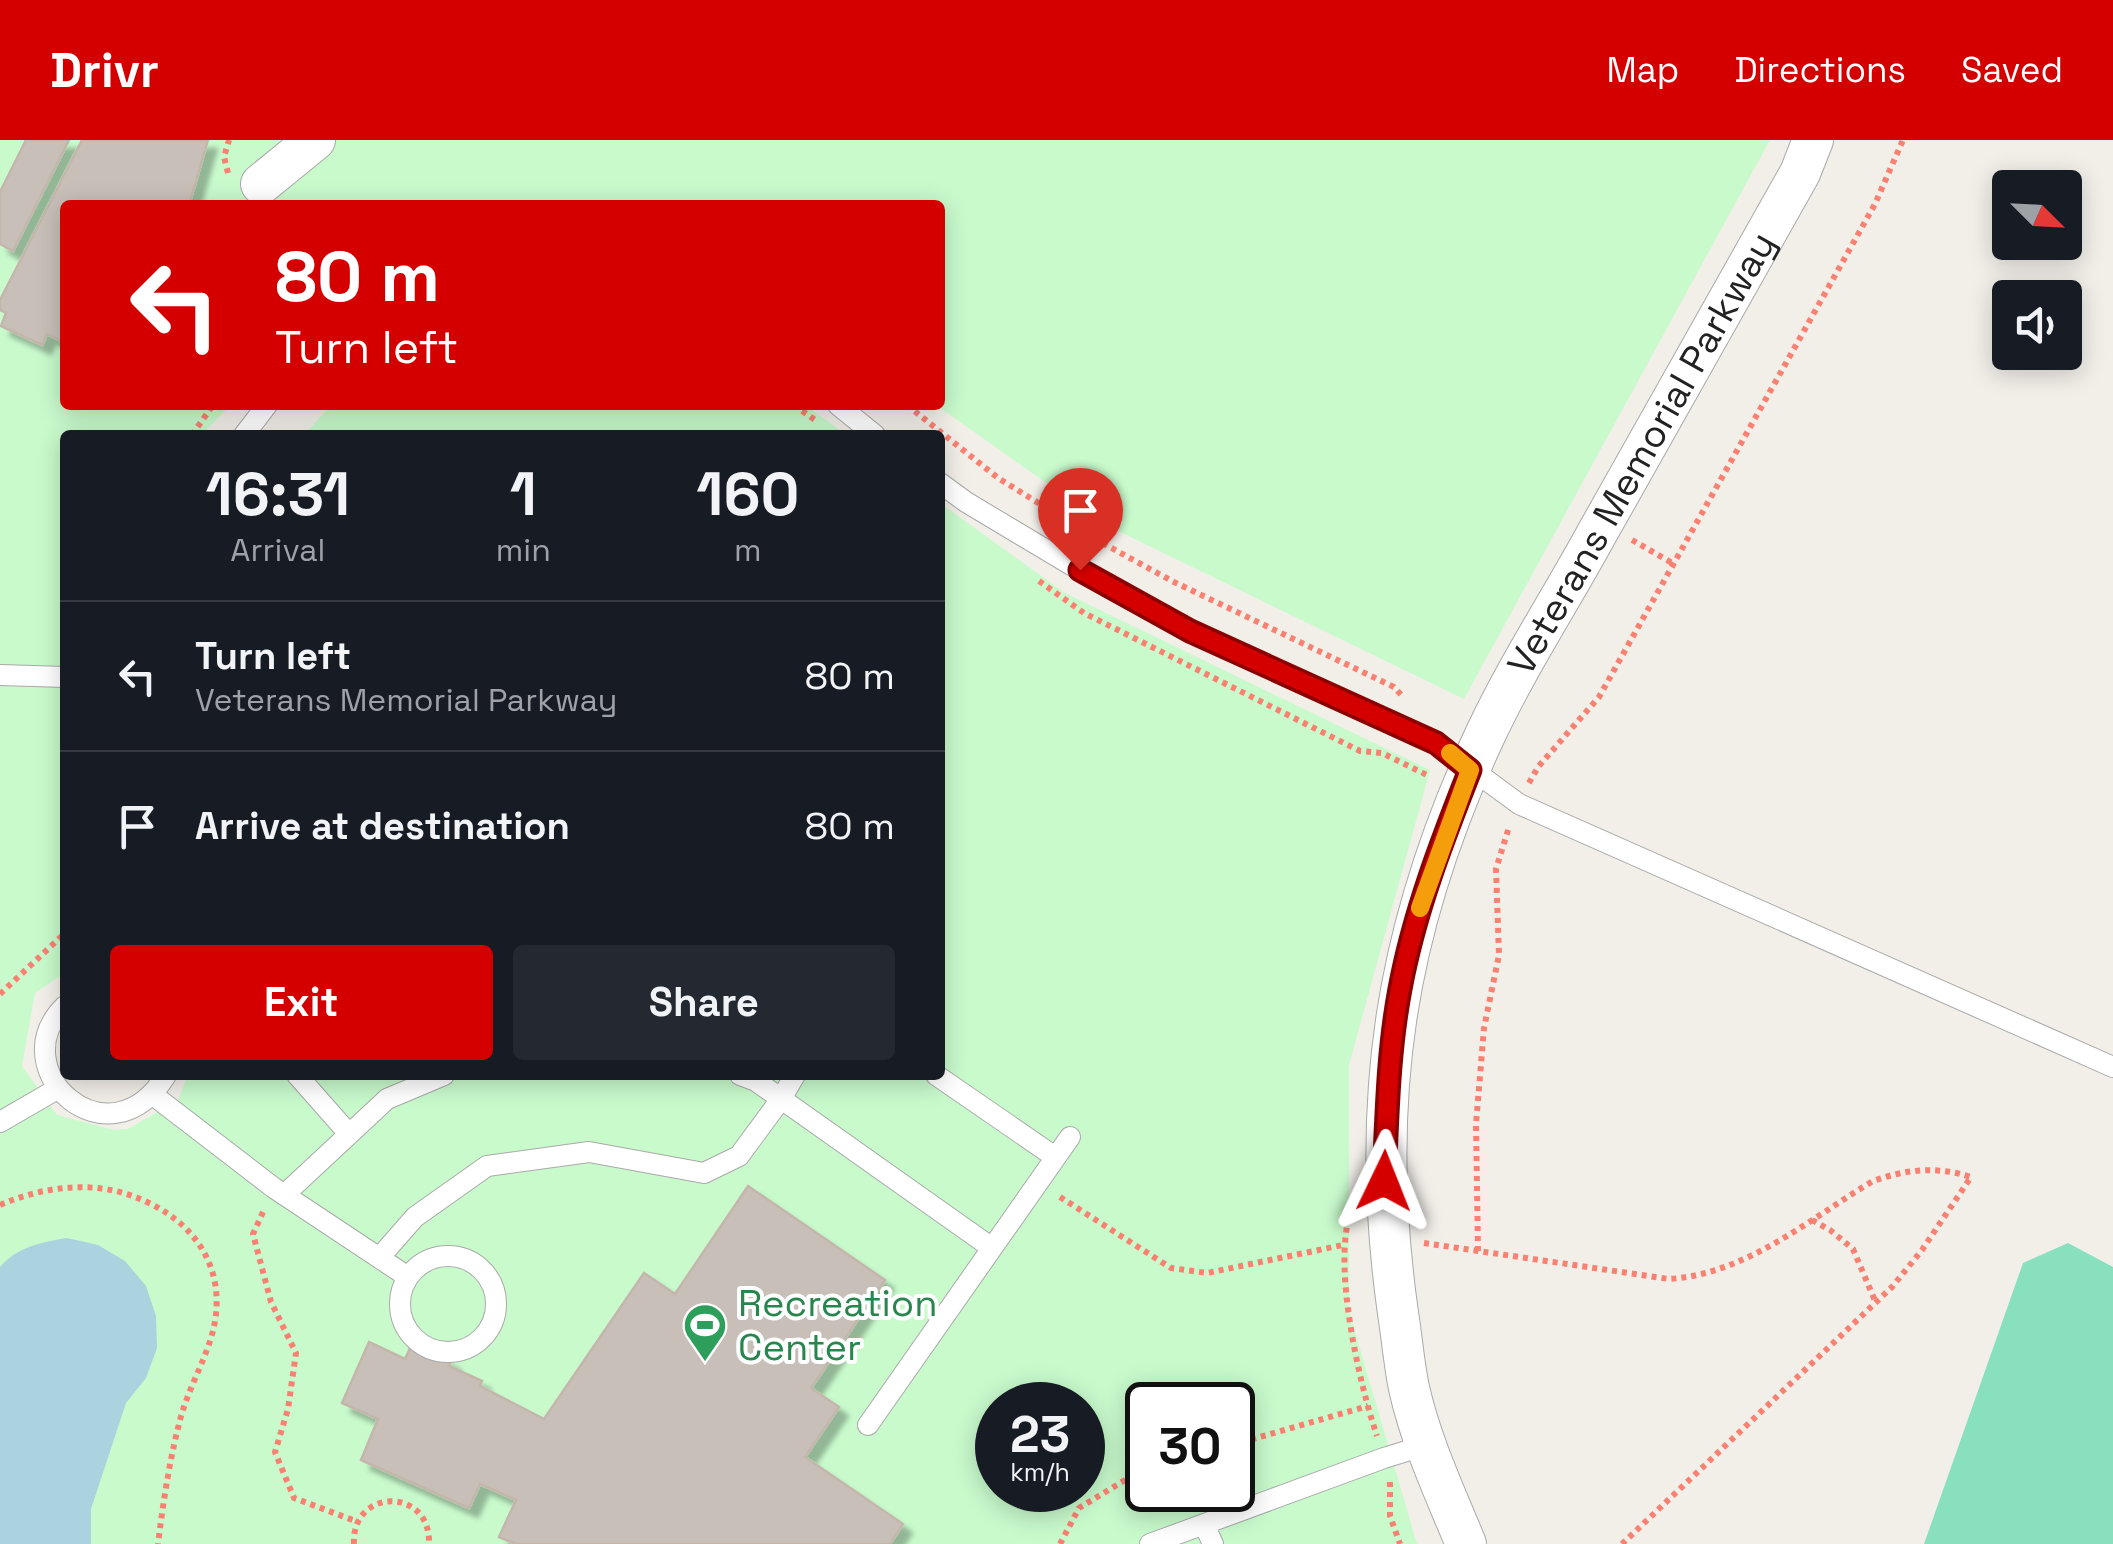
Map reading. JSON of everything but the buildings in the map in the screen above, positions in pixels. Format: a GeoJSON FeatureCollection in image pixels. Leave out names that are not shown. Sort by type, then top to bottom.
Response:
{"type":"FeatureCollection","features":[{"type":"Feature","properties":{"kind":"street"},"geometry":{"type":"LineString","coordinates":[[261,184],[314,140]]}},
{"type":"Feature","properties":{"kind":"street","name":"Veterans Memorial Parkway"},"geometry":{"type":"LineString","coordinates":[[1466,1544],[1426,1445],[1409,1388],[1388,1240],[1384,1181],[1387,1096],[1393,1034],[1411,939],[1435,859],[1493,720],[1800,173],[1814,140]]}},
{"type":"Feature","properties":{"kind":"lane"},"geometry":{"type":"LineString","coordinates":[[248,430],[264,410]]}},
{"type":"Feature","properties":{"kind":"lane"},"geometry":{"type":"LineString","coordinates":[[844,410],[869,430]]}},
{"type":"Feature","properties":{"kind":"lane"},"geometry":{"type":"LineString","coordinates":[[945,487],[1174,622],[1436,743],[1518,804],[2113,1067]]}},
{"type":"Feature","properties":{"kind":"lane"},"geometry":{"type":"LineString","coordinates":[[0,675],[60,677]]}},
{"type":"Feature","properties":{"kind":"lane"},"geometry":{"type":"LineString","coordinates":[[60,1013],[49,1027],[47,1069],[56,1088],[69,1102],[104,1114],[122,1113],[153,1095],[163,1080]]}},
{"type":"Feature","properties":{"kind":"lane"},"geometry":{"type":"LineString","coordinates":[[302,1080],[349,1134]]}},
{"type":"Feature","properties":{"kind":"lane"},"geometry":{"type":"LineString","coordinates":[[279,1191],[387,1099],[432,1080]]}},
{"type":"Feature","properties":{"kind":"lane"},"geometry":{"type":"LineString","coordinates":[[753,1080],[992,1248]]}},
{"type":"Feature","properties":{"kind":"lane"},"geometry":{"type":"LineString","coordinates":[[379,1258],[415,1217],[487,1166],[589,1152],[704,1173],[739,1156],[792,1080]]}},
{"type":"Feature","properties":{"kind":"lane"},"geometry":{"type":"LineString","coordinates":[[943,1080],[1056,1157]]}},
{"type":"Feature","properties":{"kind":"lane"},"geometry":{"type":"LineString","coordinates":[[0,1122],[56,1088]]}},
{"type":"Feature","properties":{"kind":"lane"},"geometry":{"type":"LineString","coordinates":[[153,1095],[279,1191],[408,1277]]}},
{"type":"Feature","properties":{"kind":"lane"},"geometry":{"type":"LineString","coordinates":[[868,1426],[1070,1136]]}},
{"type":"Feature","properties":{"kind":"lane"},"geometry":{"type":"LineString","coordinates":[[435,1257],[466,1259],[480,1268],[495,1295],[496,1311],[489,1329],[466,1350],[449,1353],[426,1348],[413,1338],[400,1314],[400,1296],[408,1277],[420,1264],[435,1257]]}},
{"type":"Feature","properties":{"kind":"lane"},"geometry":{"type":"LineString","coordinates":[[1150,1544],[1209,1534],[1384,1458],[1426,1445]]}},
{"type":"Feature","properties":{"kind":"path"},"geometry":{"type":"LineString","coordinates":[[1478,1251],[1476,1124],[1484,1028],[1499,955],[1496,869],[1518,804],[1538,767],[1599,696],[1875,204],[1903,140]]}},
{"type":"Feature","properties":{"kind":"path"},"geometry":{"type":"LineString","coordinates":[[913,410],[938,430]]}},
{"type":"Feature","properties":{"kind":"path"},"geometry":{"type":"LineString","coordinates":[[945,435],[998,478],[1106,545],[1172,582],[1394,686],[1409,703]]}},
{"type":"Feature","properties":{"kind":"path"},"geometry":{"type":"LineString","coordinates":[[1618,532],[1674,564]]}},
{"type":"Feature","properties":{"kind":"path"},"geometry":{"type":"LineString","coordinates":[[1036,578],[1084,613],[1360,750],[1382,752],[1432,778],[1432,790]]}},
{"type":"Feature","properties":{"kind":"path"},"geometry":{"type":"LineString","coordinates":[[0,994],[60,938]]}},
{"type":"Feature","properties":{"kind":"path"},"geometry":{"type":"LineString","coordinates":[[1408,1240],[1668,1279],[1697,1278],[1742,1262],[1873,1181],[1892,1174],[1931,1169],[1971,1177],[1922,1250],[1876,1303],[1622,1544]]}},
{"type":"Feature","properties":{"kind":"path"},"geometry":{"type":"LineString","coordinates":[[1038,1183],[1172,1268],[1207,1274],[1356,1244]]}},
{"type":"Feature","properties":{"kind":"path"},"geometry":{"type":"LineString","coordinates":[[0,1204],[29,1192],[77,1186],[124,1192],[179,1221],[202,1244],[215,1273],[218,1305],[211,1337],[179,1421],[158,1544]]}},
{"type":"Feature","properties":{"kind":"path"},"geometry":{"type":"LineString","coordinates":[[279,1191],[253,1234],[271,1302],[296,1353],[288,1409],[275,1452],[294,1498],[358,1522]]}},
{"type":"Feature","properties":{"kind":"path"},"geometry":{"type":"LineString","coordinates":[[1354,1202],[1343,1245],[1355,1351],[1391,1488],[1390,1516],[1400,1544]]}},
{"type":"Feature","properties":{"kind":"path"},"geometry":{"type":"LineString","coordinates":[[1812,1220],[1844,1239],[1853,1250],[1876,1303]]}},
{"type":"Feature","properties":{"kind":"path"},"geometry":{"type":"LineString","coordinates":[[1255,1439],[1368,1406]]}},
{"type":"Feature","properties":{"kind":"path"},"geometry":{"type":"LineString","coordinates":[[1060,1544],[1079,1508],[1125,1480]]}},
{"type":"Feature","properties":{"kind":"path"},"geometry":{"type":"LineString","coordinates":[[354,1544],[358,1522],[364,1513],[382,1502],[403,1502],[413,1507],[426,1524],[429,1544]]}},
{"type":"Feature","properties":{"kind":"green space"},"geometry":{"type":"Polygon","coordinates":[[[0,140],[1770,140],[1464,699],[1106,525],[943,410],[945,200],[60,200],[60,410],[226,410],[206,430],[60,430],[60,976],[35,993],[22,1066],[57,1115],[114,1130],[128,1129],[178,1100],[186,1080],[945,1080],[945,507],[1065,593],[1430,770],[1349,1065],[1349,1311],[1417,1544],[0,1544],[0,140]]]}},
{"type":"Feature","properties":{"kind":"green space"},"geometry":{"type":"Polygon","coordinates":[[[326,410],[812,410],[840,430],[308,430],[326,410]]]}},
{"type":"Feature","properties":{"kind":"green space"},"geometry":{"type":"Polygon","coordinates":[[[2068,1243],[2113,1267],[2113,1544],[1924,1544],[2023,1263],[2068,1243]]]}},
{"type":"Feature","properties":{"kind":"water"},"geometry":{"type":"Polygon","coordinates":[[[67,1238],[98,1245],[125,1261],[146,1286],[156,1316],[157,1348],[146,1378],[126,1403],[91,1509],[91,1544],[0,1544],[0,1267],[22,1250],[67,1238]]]}},
{"type":"Feature","properties":{"kind":"slow traffic"},"geometry":{"type":"LineString","coordinates":[[1420,908],[1470,770],[1450,753]]}},
{"type":"Feature","properties":{"kind":"place","name":"Recreation Center"},"geometry":{"type":"Point","coordinates":[705,1363]}},
{"type":"Feature","properties":{"kind":"route"},"geometry":{"type":"LineString","coordinates":[[1080,570],[1190,631],[1436,743],[1470,770],[1435,859],[1400,987],[1387,1096],[1384,1181]]}}]}
